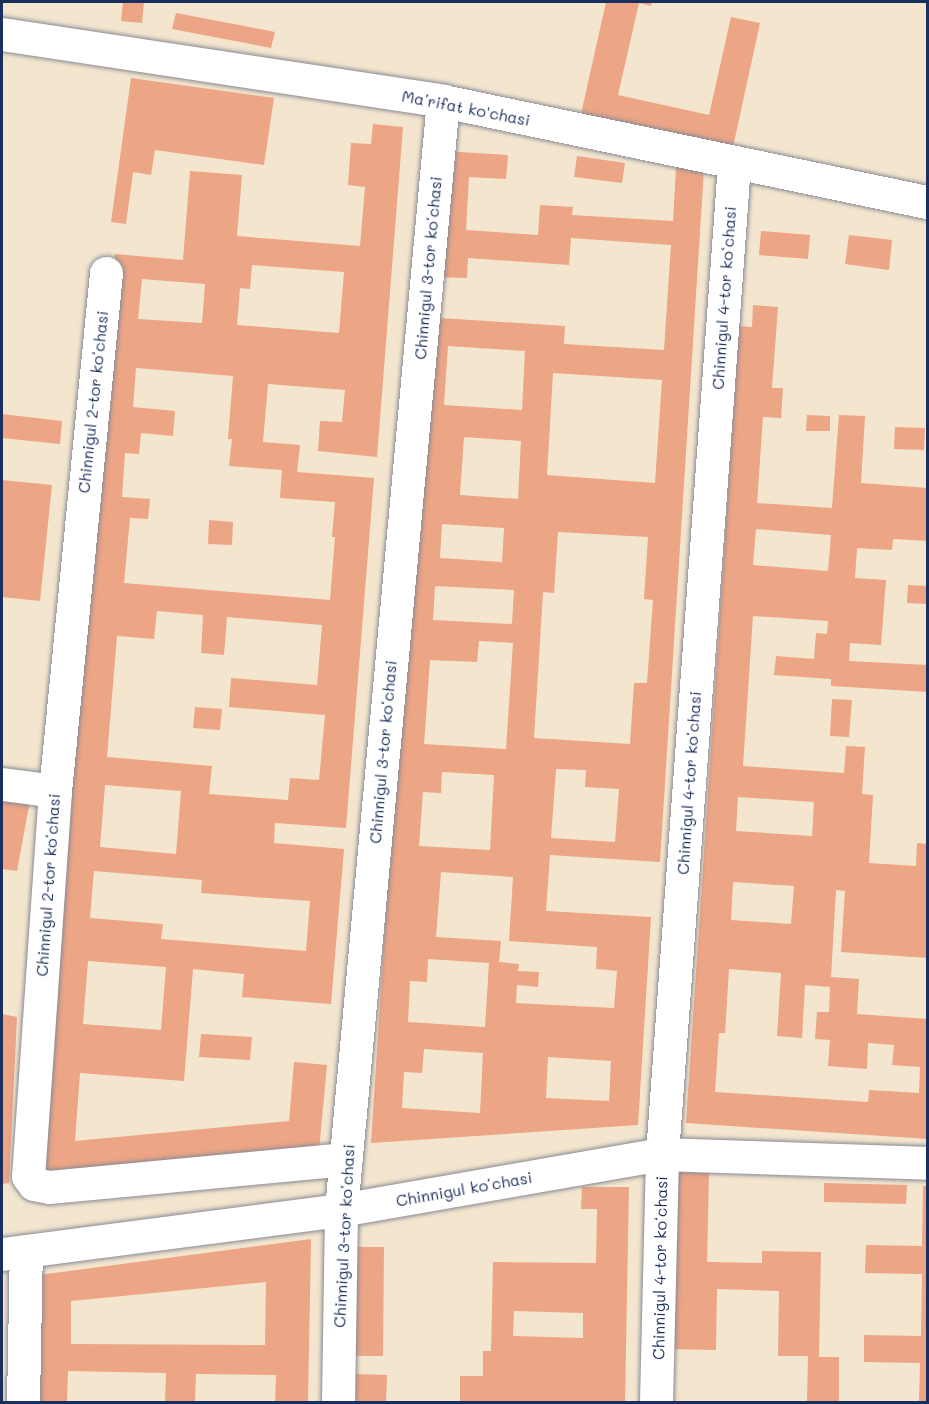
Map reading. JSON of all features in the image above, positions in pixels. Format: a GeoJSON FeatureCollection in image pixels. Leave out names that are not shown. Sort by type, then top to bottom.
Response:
{"type":"FeatureCollection","features":[{"type":"Feature","properties":{"kind":"street","name":"Maʼrifat ko'chasi"},"geometry":{"type":"LineString","coordinates":[[2,34],[443,101],[927,202]]}},
{"type":"Feature","properties":{"kind":"street","name":"Chinnigul 3-tor koʻchasi"},"geometry":{"type":"LineString","coordinates":[[338,1402],[341,1210],[443,101]]}},
{"type":"Feature","properties":{"kind":"street","name":"Chinnigul 4-tor koʻchasi"},"geometry":{"type":"LineString","coordinates":[[656,1402],[662,1154],[734,163]]}},
{"type":"Feature","properties":{"kind":"street","name":"Chinnigul 2-tor koʻchasi"},"geometry":{"type":"LineString","coordinates":[[106,273],[55,792],[27,1167],[31,1181],[49,1187],[346,1160]]}},
{"type":"Feature","properties":{"kind":"street"},"geometry":{"type":"LineString","coordinates":[[2,784],[55,792]]}},
{"type":"Feature","properties":{"kind":"street","name":"Chinnigul koʻchasi"},"geometry":{"type":"LineString","coordinates":[[14,1253],[341,1210],[662,1154],[927,1163]]}},
{"type":"Feature","properties":{"kind":"street"},"geometry":{"type":"LineString","coordinates":[[14,1253],[23,1402]]}},
{"type":"Feature","properties":{"kind":"building"},"geometry":{"type":"Polygon","coordinates":[[[123,2],[144,2],[142,23],[121,21],[123,2]]]}},
{"type":"Feature","properties":{"kind":"building"},"geometry":{"type":"Polygon","coordinates":[[[606,2],[652,2],[651,6],[639,3],[618,95],[709,115],[731,17],[760,23],[733,147],[581,114],[606,2]]]}},
{"type":"Feature","properties":{"kind":"building"},"geometry":{"type":"Polygon","coordinates":[[[176,13],[275,32],[271,48],[172,29],[176,13]]]}},
{"type":"Feature","properties":{"kind":"building"},"geometry":{"type":"Polygon","coordinates":[[[131,78],[274,98],[264,165],[155,150],[151,175],[133,172],[126,224],[111,222],[131,78]]]}},
{"type":"Feature","properties":{"kind":"building"},"geometry":{"type":"Polygon","coordinates":[[[373,124],[403,127],[377,457],[318,451],[320,421],[342,422],[345,390],[268,384],[263,442],[300,445],[297,472],[374,478],[346,828],[275,823],[274,843],[344,849],[331,1004],[242,997],[244,974],[193,969],[184,1081],[80,1073],[75,1141],[289,1121],[294,1062],[327,1065],[319,1151],[39,1177],[115,254],[183,260],[190,171],[242,175],[237,236],[360,246],[365,187],[348,185],[351,143],[371,144],[373,124]],[[252,265],[250,289],[240,288],[237,325],[339,333],[344,272],[252,265]],[[142,279],[138,319],[202,323],[205,284],[142,279]],[[136,368],[133,407],[175,411],[173,436],[141,433],[139,454],[125,453],[122,497],[150,499],[148,519],[130,518],[124,583],[330,600],[335,502],[280,498],[282,470],[229,466],[232,439],[228,439],[233,376],[136,368]],[[157,611],[154,639],[117,636],[107,757],[212,766],[209,794],[288,800],[290,778],[319,780],[325,715],[229,707],[231,678],[317,685],[322,625],[227,617],[224,655],[201,653],[203,615],[157,611]],[[105,785],[100,847],[176,854],[181,791],[105,785]],[[94,871],[90,918],[163,924],[161,939],[306,951],[310,901],[201,893],[202,880],[94,871]],[[88,961],[83,1024],[161,1030],[166,967],[88,961]]]}},
{"type":"Feature","properties":{"kind":"building"},"geometry":{"type":"Polygon","coordinates":[[[444,151],[508,155],[506,179],[469,177],[466,230],[538,235],[540,205],[573,207],[572,215],[673,221],[676,167],[704,169],[660,862],[550,855],[546,911],[651,917],[638,1125],[371,1143],[424,317],[565,326],[564,344],[664,350],[671,245],[571,238],[569,265],[468,258],[467,278],[436,277],[444,151]],[[448,346],[444,405],[522,410],[525,351],[448,346]],[[553,373],[547,475],[655,483],[662,380],[553,373]],[[464,437],[460,495],[518,499],[521,441],[464,437]],[[442,524],[440,558],[502,562],[504,528],[442,524]],[[558,532],[554,593],[543,592],[534,738],[630,744],[634,683],[647,683],[653,600],[644,599],[648,537],[558,532]],[[435,586],[433,620],[512,624],[514,590],[435,586]],[[479,641],[477,662],[430,660],[424,744],[506,749],[513,643],[479,641]],[[556,769],[551,838],[615,842],[619,789],[585,787],[586,770],[556,769]],[[442,772],[441,793],[423,792],[419,846],[490,850],[494,775],[442,772]],[[441,872],[436,937],[501,941],[499,962],[519,964],[518,971],[539,972],[538,987],[517,985],[516,1003],[614,1008],[617,971],[596,969],[597,947],[509,941],[513,877],[441,872]],[[428,959],[427,982],[410,981],[408,1022],[485,1027],[489,963],[428,959]],[[424,1049],[422,1073],[404,1072],[402,1108],[480,1113],[483,1053],[424,1049]],[[548,1057],[546,1098],[609,1101],[611,1061],[548,1057]]]}},
{"type":"Feature","properties":{"kind":"building"},"geometry":{"type":"Polygon","coordinates":[[[577,156],[625,163],[622,183],[574,177],[577,156]]]}},
{"type":"Feature","properties":{"kind":"building"},"geometry":{"type":"Polygon","coordinates":[[[761,231],[810,235],[808,259],[759,255],[761,231]]]}},
{"type":"Feature","properties":{"kind":"building"},"geometry":{"type":"Polygon","coordinates":[[[849,235],[892,240],[889,270],[845,264],[849,235]]]}},
{"type":"Feature","properties":{"kind":"building"},"geometry":{"type":"Polygon","coordinates":[[[753,305],[778,307],[772,388],[783,388],[781,418],[763,417],[757,503],[832,508],[839,415],[865,416],[861,483],[928,488],[928,541],[893,539],[892,550],[857,548],[855,578],[886,580],[881,645],[850,643],[849,661],[928,665],[928,692],[831,686],[831,679],[774,675],[776,656],[814,659],[816,633],[827,634],[828,621],[753,616],[743,766],[844,773],[846,746],[865,747],[862,794],[873,795],[869,863],[916,866],[917,843],[928,844],[928,958],[841,952],[845,891],[836,890],[831,977],[859,979],[857,1014],[928,1019],[928,1139],[686,1123],[739,326],[752,327],[753,305]],[[756,529],[753,565],[828,571],[831,535],[756,529]],[[738,797],[736,831],[812,836],[814,802],[738,797]],[[733,882],[731,920],[791,924],[794,886],[733,882]],[[729,969],[725,1033],[719,1033],[715,1092],[868,1102],[869,1090],[919,1093],[920,1067],[892,1065],[894,1045],[868,1043],[867,1069],[828,1066],[830,1040],[815,1039],[817,1012],[829,1012],[830,987],[805,985],[802,1038],[777,1036],[781,973],[729,969]]]}},
{"type":"Feature","properties":{"kind":"building"},"geometry":{"type":"Polygon","coordinates":[[[2,414],[62,421],[60,444],[2,438],[2,414]]]}},
{"type":"Feature","properties":{"kind":"building"},"geometry":{"type":"Polygon","coordinates":[[[807,415],[830,416],[830,431],[806,431],[807,415]]]}},
{"type":"Feature","properties":{"kind":"building"},"geometry":{"type":"Polygon","coordinates":[[[895,427],[925,428],[924,450],[894,449],[895,427]]]}},
{"type":"Feature","properties":{"kind":"building"},"geometry":{"type":"Polygon","coordinates":[[[2,480],[52,485],[40,601],[2,597],[2,480]]]}},
{"type":"Feature","properties":{"kind":"building"},"geometry":{"type":"Polygon","coordinates":[[[209,520],[233,522],[232,545],[208,544],[209,520]]]}},
{"type":"Feature","properties":{"kind":"building"},"geometry":{"type":"Polygon","coordinates":[[[908,585],[928,586],[928,604],[907,603],[908,585]]]}},
{"type":"Feature","properties":{"kind":"building"},"geometry":{"type":"Polygon","coordinates":[[[832,699],[852,700],[849,737],[830,736],[832,699]]]}},
{"type":"Feature","properties":{"kind":"building"},"geometry":{"type":"Polygon","coordinates":[[[195,707],[222,709],[220,730],[193,728],[195,707]]]}},
{"type":"Feature","properties":{"kind":"building"},"geometry":{"type":"Polygon","coordinates":[[[2,796],[30,800],[17,871],[2,869],[2,796]]]}},
{"type":"Feature","properties":{"kind":"building"},"geometry":{"type":"Polygon","coordinates":[[[2,1014],[17,1017],[9,1183],[2,1184],[2,1014]]]}},
{"type":"Feature","properties":{"kind":"building"},"geometry":{"type":"Polygon","coordinates":[[[201,1034],[252,1037],[250,1060],[199,1057],[201,1034]]]}},
{"type":"Feature","properties":{"kind":"building"},"geometry":{"type":"Polygon","coordinates":[[[671,1172],[709,1173],[707,1262],[762,1263],[762,1251],[821,1252],[819,1357],[839,1357],[839,1402],[807,1402],[808,1356],[778,1356],[779,1291],[717,1289],[716,1350],[667,1349],[671,1172]]]}},
{"type":"Feature","properties":{"kind":"building"},"geometry":{"type":"Polygon","coordinates":[[[824,1183],[907,1185],[906,1204],[824,1202],[824,1183]]]}},
{"type":"Feature","properties":{"kind":"building"},"geometry":{"type":"Polygon","coordinates":[[[923,1186],[928,1186],[928,1402],[919,1402],[920,1363],[864,1362],[864,1335],[921,1336],[922,1274],[865,1273],[866,1245],[922,1246],[923,1186]]]}},
{"type":"Feature","properties":{"kind":"building"},"geometry":{"type":"Polygon","coordinates":[[[582,1187],[629,1187],[625,1402],[460,1402],[460,1376],[483,1376],[483,1351],[491,1351],[493,1262],[596,1263],[597,1209],[581,1209],[582,1187]],[[514,1311],[513,1336],[583,1338],[583,1313],[514,1311]]]}},
{"type":"Feature","properties":{"kind":"building"},"geometry":{"type":"Polygon","coordinates":[[[311,1239],[308,1402],[275,1402],[276,1375],[196,1374],[195,1402],[165,1402],[166,1373],[68,1371],[67,1402],[38,1402],[39,1275],[311,1239]],[[266,1282],[71,1301],[71,1344],[265,1345],[266,1282]]]}},
{"type":"Feature","properties":{"kind":"building"},"geometry":{"type":"Polygon","coordinates":[[[352,1247],[384,1247],[383,1356],[351,1356],[352,1247]]]}},
{"type":"Feature","properties":{"kind":"building"},"geometry":{"type":"Polygon","coordinates":[[[356,1374],[387,1375],[386,1402],[356,1402],[356,1374]]]}}]}
